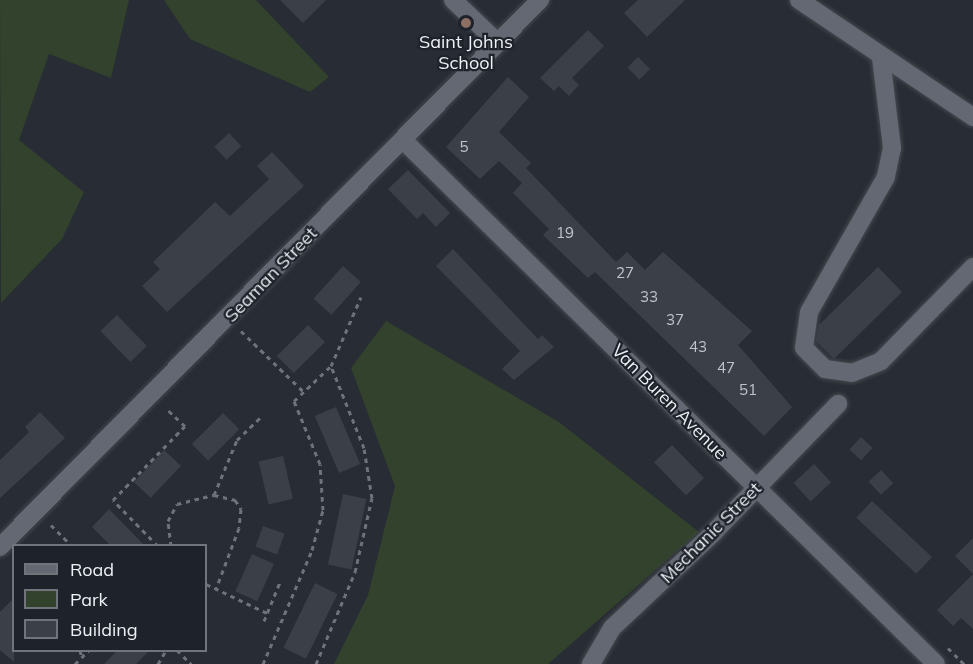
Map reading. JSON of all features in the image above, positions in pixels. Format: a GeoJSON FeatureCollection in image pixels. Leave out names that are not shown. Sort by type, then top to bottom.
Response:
{"type":"FeatureCollection","features":[{"type":"Feature","properties":{"kind":"street"},"geometry":{"type":"LineString","coordinates":[[453,0],[498,43]]}},
{"type":"Feature","properties":{"kind":"street","name":"Seaman Street"},"geometry":{"type":"LineString","coordinates":[[0,547],[540,0]]}},
{"type":"Feature","properties":{"kind":"street"},"geometry":{"type":"LineString","coordinates":[[799,0],[881,58],[973,117]]}},
{"type":"Feature","properties":{"kind":"street"},"geometry":{"type":"LineString","coordinates":[[881,58],[892,148],[886,177],[808,312],[804,348],[825,369],[852,373],[881,361],[973,267]]}},
{"type":"Feature","properties":{"kind":"street","name":"Van Buren Avenue"},"geometry":{"type":"LineString","coordinates":[[403,140],[936,664]]}},
{"type":"Feature","properties":{"kind":"street","name":"Mechanic Street"},"geometry":{"type":"LineString","coordinates":[[591,664],[612,628],[837,404]]}},
{"type":"Feature","properties":{"kind":"path"},"geometry":{"type":"LineString","coordinates":[[263,664],[312,550],[323,510],[320,464],[294,401],[331,366],[361,297]]}},
{"type":"Feature","properties":{"kind":"path"},"geometry":{"type":"LineString","coordinates":[[241,331],[303,392]]}},
{"type":"Feature","properties":{"kind":"path"},"geometry":{"type":"LineString","coordinates":[[316,664],[357,566],[372,498],[364,448],[331,366]]}},
{"type":"Feature","properties":{"kind":"path"},"geometry":{"type":"LineString","coordinates":[[156,544],[113,500],[185,426],[166,408]]}},
{"type":"Feature","properties":{"kind":"path"},"geometry":{"type":"LineString","coordinates":[[214,495],[237,440],[260,418]]}},
{"type":"Feature","properties":{"kind":"path"},"geometry":{"type":"LineString","coordinates":[[171,544],[172,509],[181,501],[214,495],[235,500],[241,509],[216,589]]}},
{"type":"Feature","properties":{"kind":"path"},"geometry":{"type":"LineString","coordinates":[[51,525],[70,544]]}},
{"type":"Feature","properties":{"kind":"path"},"geometry":{"type":"LineString","coordinates":[[264,621],[280,582]]}},
{"type":"Feature","properties":{"kind":"path"},"geometry":{"type":"LineString","coordinates":[[207,584],[267,613]]}},
{"type":"Feature","properties":{"kind":"path"},"geometry":{"type":"LineString","coordinates":[[939,640],[964,664]]}},
{"type":"Feature","properties":{"kind":"path"},"geometry":{"type":"LineString","coordinates":[[80,652],[82,658]]}},
{"type":"Feature","properties":{"kind":"path"},"geometry":{"type":"LineString","coordinates":[[75,664],[87,652]]}},
{"type":"Feature","properties":{"kind":"path"},"geometry":{"type":"LineString","coordinates":[[178,652],[191,664]]}},
{"type":"Feature","properties":{"kind":"green space"},"geometry":{"type":"Polygon","coordinates":[[[0,0],[129,0],[111,78],[49,54],[19,140],[84,192],[62,239],[1,303],[0,0]]]}},
{"type":"Feature","properties":{"kind":"green space"},"geometry":{"type":"Polygon","coordinates":[[[164,0],[256,0],[329,77],[310,92],[190,39],[164,0]]]}},
{"type":"Feature","properties":{"kind":"green space"},"geometry":{"type":"Polygon","coordinates":[[[386,321],[559,422],[699,532],[548,664],[334,664],[368,595],[395,486],[351,368],[386,321]]]}},
{"type":"Feature","properties":{"kind":"building"},"geometry":{"type":"Polygon","coordinates":[[[280,0],[326,0],[303,23],[280,0]]]}},
{"type":"Feature","properties":{"kind":"building"},"geometry":{"type":"Polygon","coordinates":[[[638,0],[685,0],[647,37],[624,13],[638,0]]]}},
{"type":"Feature","properties":{"kind":"building"},"geometry":{"type":"Polygon","coordinates":[[[588,30],[604,46],[572,78],[579,85],[569,96],[559,86],[554,91],[540,78],[588,30]]]}},
{"type":"Feature","properties":{"kind":"building"},"geometry":{"type":"Polygon","coordinates":[[[638,57],[650,69],[639,80],[627,68],[638,57]]]}},
{"type":"Feature","properties":{"kind":"building"},"geometry":{"type":"Polygon","coordinates":[[[508,77],[529,97],[499,132],[531,163],[526,168],[616,262],[627,252],[645,270],[663,252],[752,331],[738,345],[792,407],[764,436],[595,272],[588,278],[543,235],[549,229],[513,193],[522,183],[499,161],[480,179],[446,147],[508,77]]]}},
{"type":"Feature","properties":{"kind":"building"},"geometry":{"type":"Polygon","coordinates":[[[229,133],[241,146],[227,160],[214,147],[229,133]]]}},
{"type":"Feature","properties":{"kind":"building"},"geometry":{"type":"Polygon","coordinates":[[[272,152],[304,186],[167,312],[142,286],[160,269],[153,262],[215,202],[230,216],[269,179],[257,166],[272,152]]]}},
{"type":"Feature","properties":{"kind":"building"},"geometry":{"type":"Polygon","coordinates":[[[408,170],[450,213],[436,227],[423,213],[417,219],[388,189],[408,170]]]}},
{"type":"Feature","properties":{"kind":"building"},"geometry":{"type":"Polygon","coordinates":[[[453,249],[538,339],[542,335],[554,347],[514,380],[502,369],[520,351],[436,266],[453,249]]]}},
{"type":"Feature","properties":{"kind":"building"},"geometry":{"type":"Polygon","coordinates":[[[343,266],[361,282],[331,315],[314,299],[343,266]]]}},
{"type":"Feature","properties":{"kind":"building"},"geometry":{"type":"Polygon","coordinates":[[[878,267],[902,292],[834,359],[816,341],[819,325],[878,267]]]}},
{"type":"Feature","properties":{"kind":"building"},"geometry":{"type":"Polygon","coordinates":[[[117,315],[147,346],[130,362],[100,331],[117,315]]]}},
{"type":"Feature","properties":{"kind":"building"},"geometry":{"type":"Polygon","coordinates":[[[308,325],[325,342],[294,373],[277,356],[308,325]]]}},
{"type":"Feature","properties":{"kind":"building"},"geometry":{"type":"Polygon","coordinates":[[[336,407],[360,464],[339,473],[315,416],[336,407]]]}},
{"type":"Feature","properties":{"kind":"building"},"geometry":{"type":"Polygon","coordinates":[[[40,412],[65,438],[0,498],[0,460],[29,432],[25,427],[40,412]]]}},
{"type":"Feature","properties":{"kind":"building"},"geometry":{"type":"Polygon","coordinates":[[[223,413],[239,429],[208,460],[192,444],[223,413]]]}},
{"type":"Feature","properties":{"kind":"building"},"geometry":{"type":"Polygon","coordinates":[[[861,437],[873,448],[861,460],[849,449],[861,437]]]}},
{"type":"Feature","properties":{"kind":"building"},"geometry":{"type":"Polygon","coordinates":[[[672,445],[704,478],[686,495],[654,462],[672,445]]]}},
{"type":"Feature","properties":{"kind":"building"},"geometry":{"type":"Polygon","coordinates":[[[164,450],[181,466],[151,498],[134,482],[164,450]]]}},
{"type":"Feature","properties":{"kind":"building"},"geometry":{"type":"Polygon","coordinates":[[[283,456],[293,499],[269,504],[259,462],[283,456]]]}},
{"type":"Feature","properties":{"kind":"building"},"geometry":{"type":"Polygon","coordinates":[[[814,464],[831,482],[811,501],[794,483],[814,464]]]}},
{"type":"Feature","properties":{"kind":"building"},"geometry":{"type":"Polygon","coordinates":[[[881,470],[893,483],[881,495],[869,482],[881,470]]]}},
{"type":"Feature","properties":{"kind":"building"},"geometry":{"type":"Polygon","coordinates":[[[343,494],[366,499],[352,569],[328,564],[343,494]]]}},
{"type":"Feature","properties":{"kind":"building"},"geometry":{"type":"Polygon","coordinates":[[[872,501],[932,557],[916,574],[856,518],[872,501]]]}},
{"type":"Feature","properties":{"kind":"building"},"geometry":{"type":"Polygon","coordinates":[[[109,509],[143,544],[109,544],[92,527],[109,509]]]}},
{"type":"Feature","properties":{"kind":"building"},"geometry":{"type":"Polygon","coordinates":[[[263,526],[285,534],[277,555],[255,547],[263,526]]]}},
{"type":"Feature","properties":{"kind":"building"},"geometry":{"type":"Polygon","coordinates":[[[973,538],[973,574],[955,556],[973,538]]]}},
{"type":"Feature","properties":{"kind":"building"},"geometry":{"type":"Polygon","coordinates":[[[252,554],[274,564],[257,601],[235,591],[252,554]]]}},
{"type":"Feature","properties":{"kind":"building"},"geometry":{"type":"Polygon","coordinates":[[[973,574],[973,629],[961,618],[953,626],[937,610],[973,574]]]}},
{"type":"Feature","properties":{"kind":"building"},"geometry":{"type":"Polygon","coordinates":[[[315,583],[337,594],[306,659],[283,648],[315,583]]]}},
{"type":"Feature","properties":{"kind":"building"},"geometry":{"type":"Polygon","coordinates":[[[12,600],[14,662],[0,650],[0,612],[12,600]]]}},
{"type":"Feature","properties":{"kind":"building"},"geometry":{"type":"Polygon","coordinates":[[[116,652],[148,652],[136,664],[104,664],[116,652]]]}},
{"type":"Feature","properties":{"kind":"place","name":"Saint Johns School"},"geometry":{"type":"Point","coordinates":[466,23]}}]}
